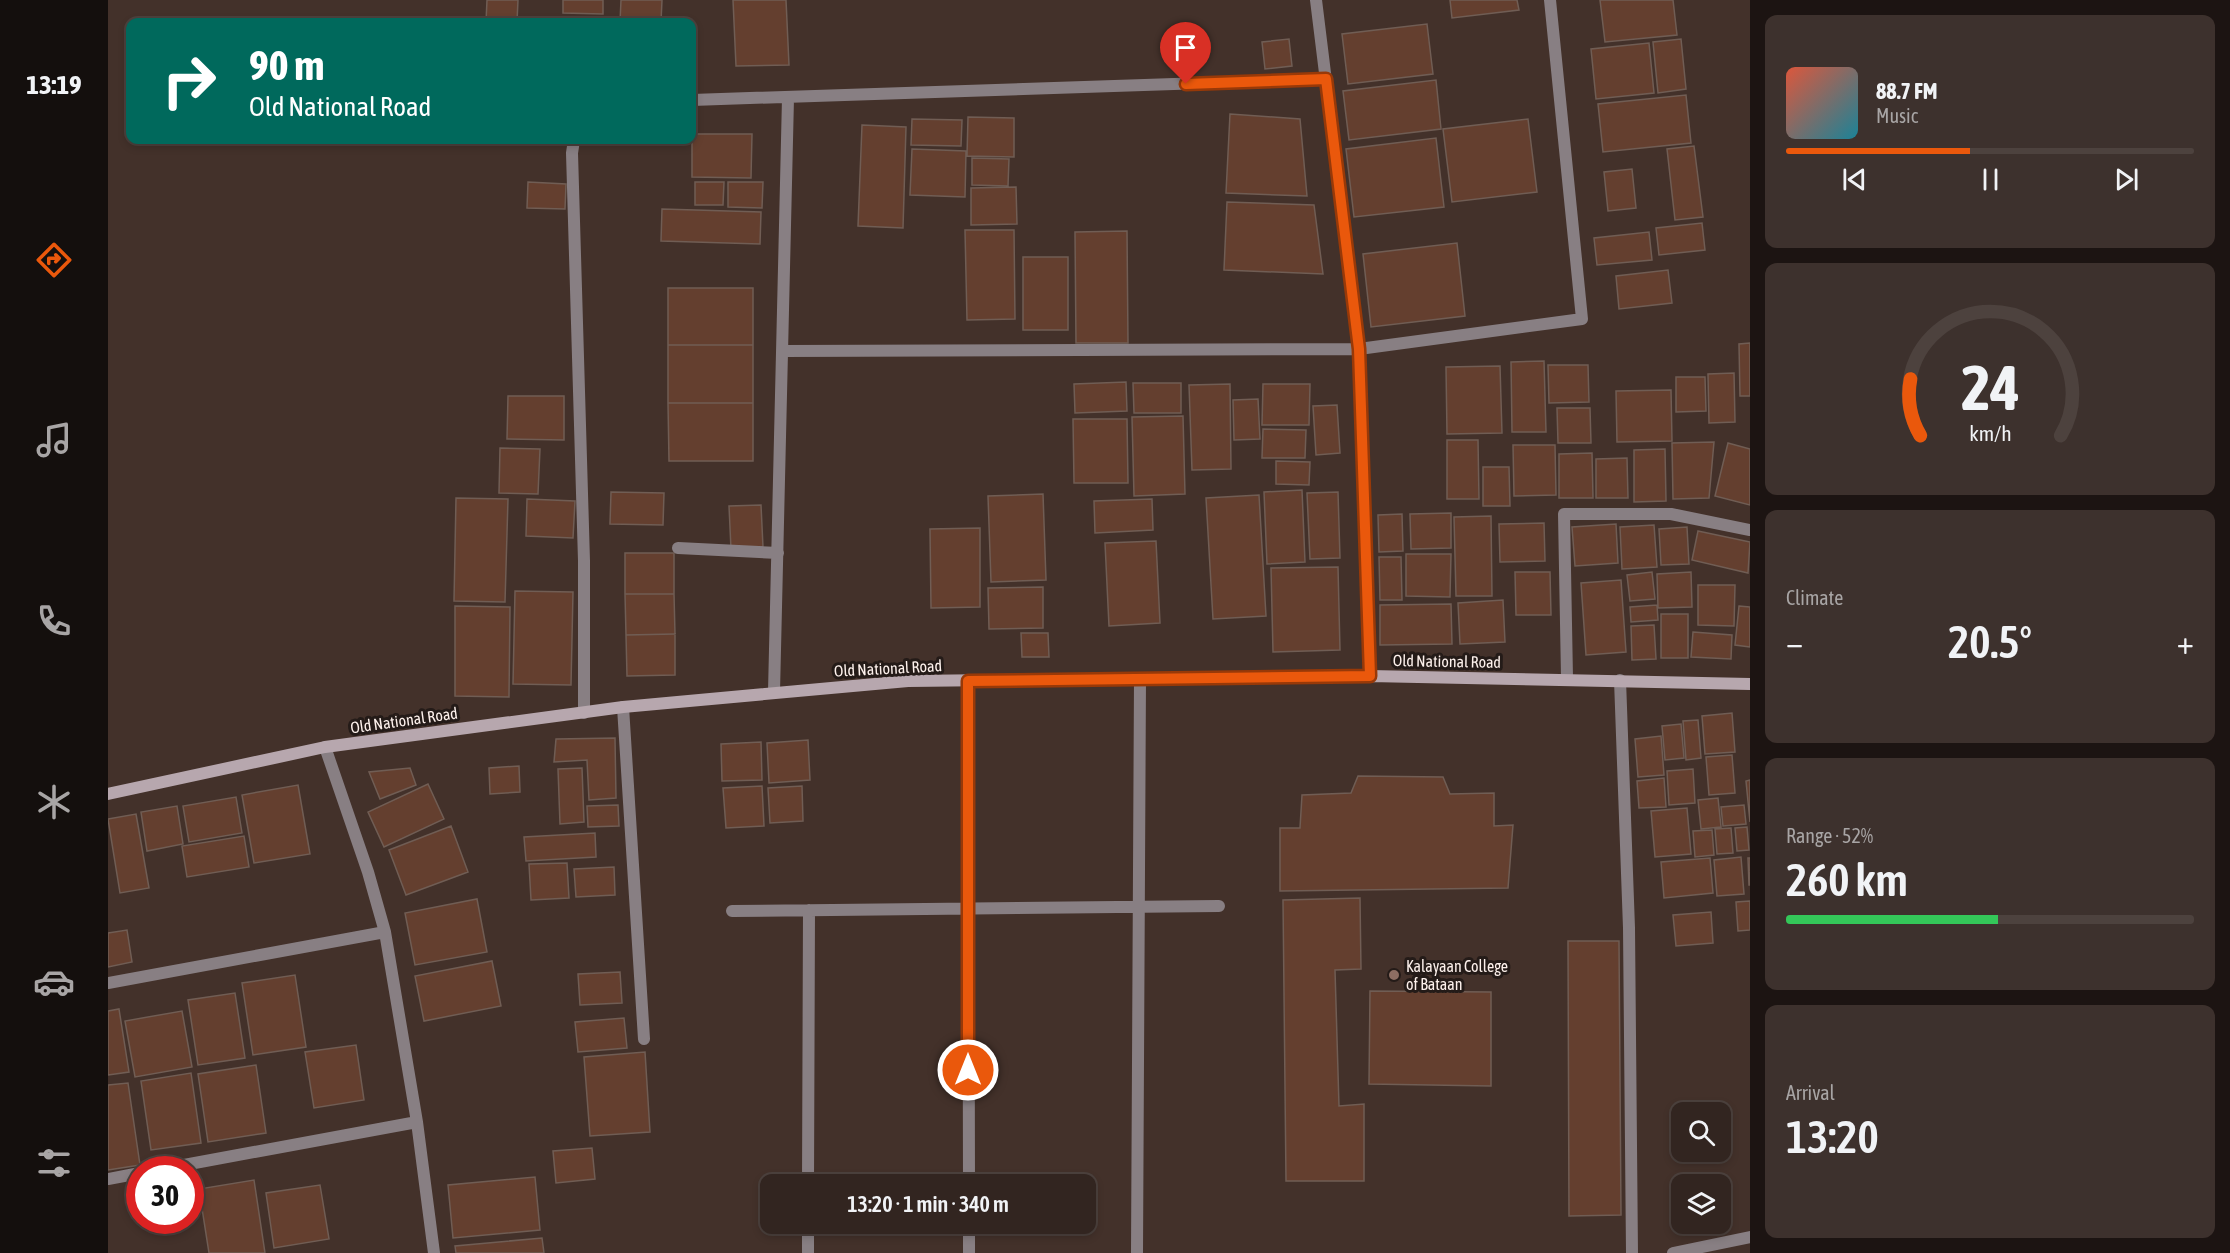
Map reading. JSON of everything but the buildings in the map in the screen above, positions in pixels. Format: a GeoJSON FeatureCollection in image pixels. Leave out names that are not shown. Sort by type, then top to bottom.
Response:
{"type":"FeatureCollection","features":[{"type":"Feature","properties":{"kind":"main road","name":"Old National Road"},"geometry":{"type":"LineString","coordinates":[[108,794],[325,747],[623,707],[908,681],[1370,676],[1567,678],[1750,684]]}},
{"type":"Feature","properties":{"kind":"street"},"geometry":{"type":"LineString","coordinates":[[1316,0],[1359,349],[1370,676]]}},
{"type":"Feature","properties":{"kind":"street"},"geometry":{"type":"LineString","coordinates":[[783,351],[1359,349],[1582,319],[1550,0]]}},
{"type":"Feature","properties":{"kind":"street"},"geometry":{"type":"LineString","coordinates":[[696,100],[1326,79]]}},
{"type":"Feature","properties":{"kind":"street"},"geometry":{"type":"LineString","coordinates":[[774,692],[788,98]]}},
{"type":"Feature","properties":{"kind":"street"},"geometry":{"type":"LineString","coordinates":[[573,144],[584,561],[584,713]]}},
{"type":"Feature","properties":{"kind":"street"},"geometry":{"type":"LineString","coordinates":[[1567,678],[1564,514],[1671,514],[1750,530]]}},
{"type":"Feature","properties":{"kind":"street"},"geometry":{"type":"LineString","coordinates":[[678,548],[778,553]]}},
{"type":"Feature","properties":{"kind":"street"},"geometry":{"type":"LineString","coordinates":[[1137,1253],[1140,679]]}},
{"type":"Feature","properties":{"kind":"street"},"geometry":{"type":"LineString","coordinates":[[1620,680],[1629,928],[1632,1253]]}},
{"type":"Feature","properties":{"kind":"street"},"geometry":{"type":"LineString","coordinates":[[968,681],[969,1174]]}},
{"type":"Feature","properties":{"kind":"street"},"geometry":{"type":"LineString","coordinates":[[623,707],[644,1040]]}},
{"type":"Feature","properties":{"kind":"street"},"geometry":{"type":"LineString","coordinates":[[325,747],[368,872],[385,932],[417,1122],[434,1253]]}},
{"type":"Feature","properties":{"kind":"street"},"geometry":{"type":"LineString","coordinates":[[732,910],[1137,909],[1219,906]]}},
{"type":"Feature","properties":{"kind":"street"},"geometry":{"type":"LineString","coordinates":[[808,1174],[809,910]]}},
{"type":"Feature","properties":{"kind":"street"},"geometry":{"type":"LineString","coordinates":[[108,983],[385,932]]}},
{"type":"Feature","properties":{"kind":"street"},"geometry":{"type":"LineString","coordinates":[[204,1161],[417,1122]]}},
{"type":"Feature","properties":{"kind":"street"},"geometry":{"type":"LineString","coordinates":[[108,1179],[126,1176]]}},
{"type":"Feature","properties":{"kind":"street"},"geometry":{"type":"LineString","coordinates":[[808,1234],[808,1253]]}},
{"type":"Feature","properties":{"kind":"street"},"geometry":{"type":"LineString","coordinates":[[969,1234],[969,1253]]}},
{"type":"Feature","properties":{"kind":"street"},"geometry":{"type":"LineString","coordinates":[[1673,1253],[1750,1237]]}},
{"type":"Feature","properties":{"kind":"place","name":"Kalayaan College of Bataan"},"geometry":{"type":"Point","coordinates":[1394,975]}},
{"type":"Feature","properties":{"kind":"route"},"geometry":{"type":"LineString","coordinates":[[968,1070],[968,681],[1370,676],[1359,349],[1326,79],[1186,84]]}}]}
